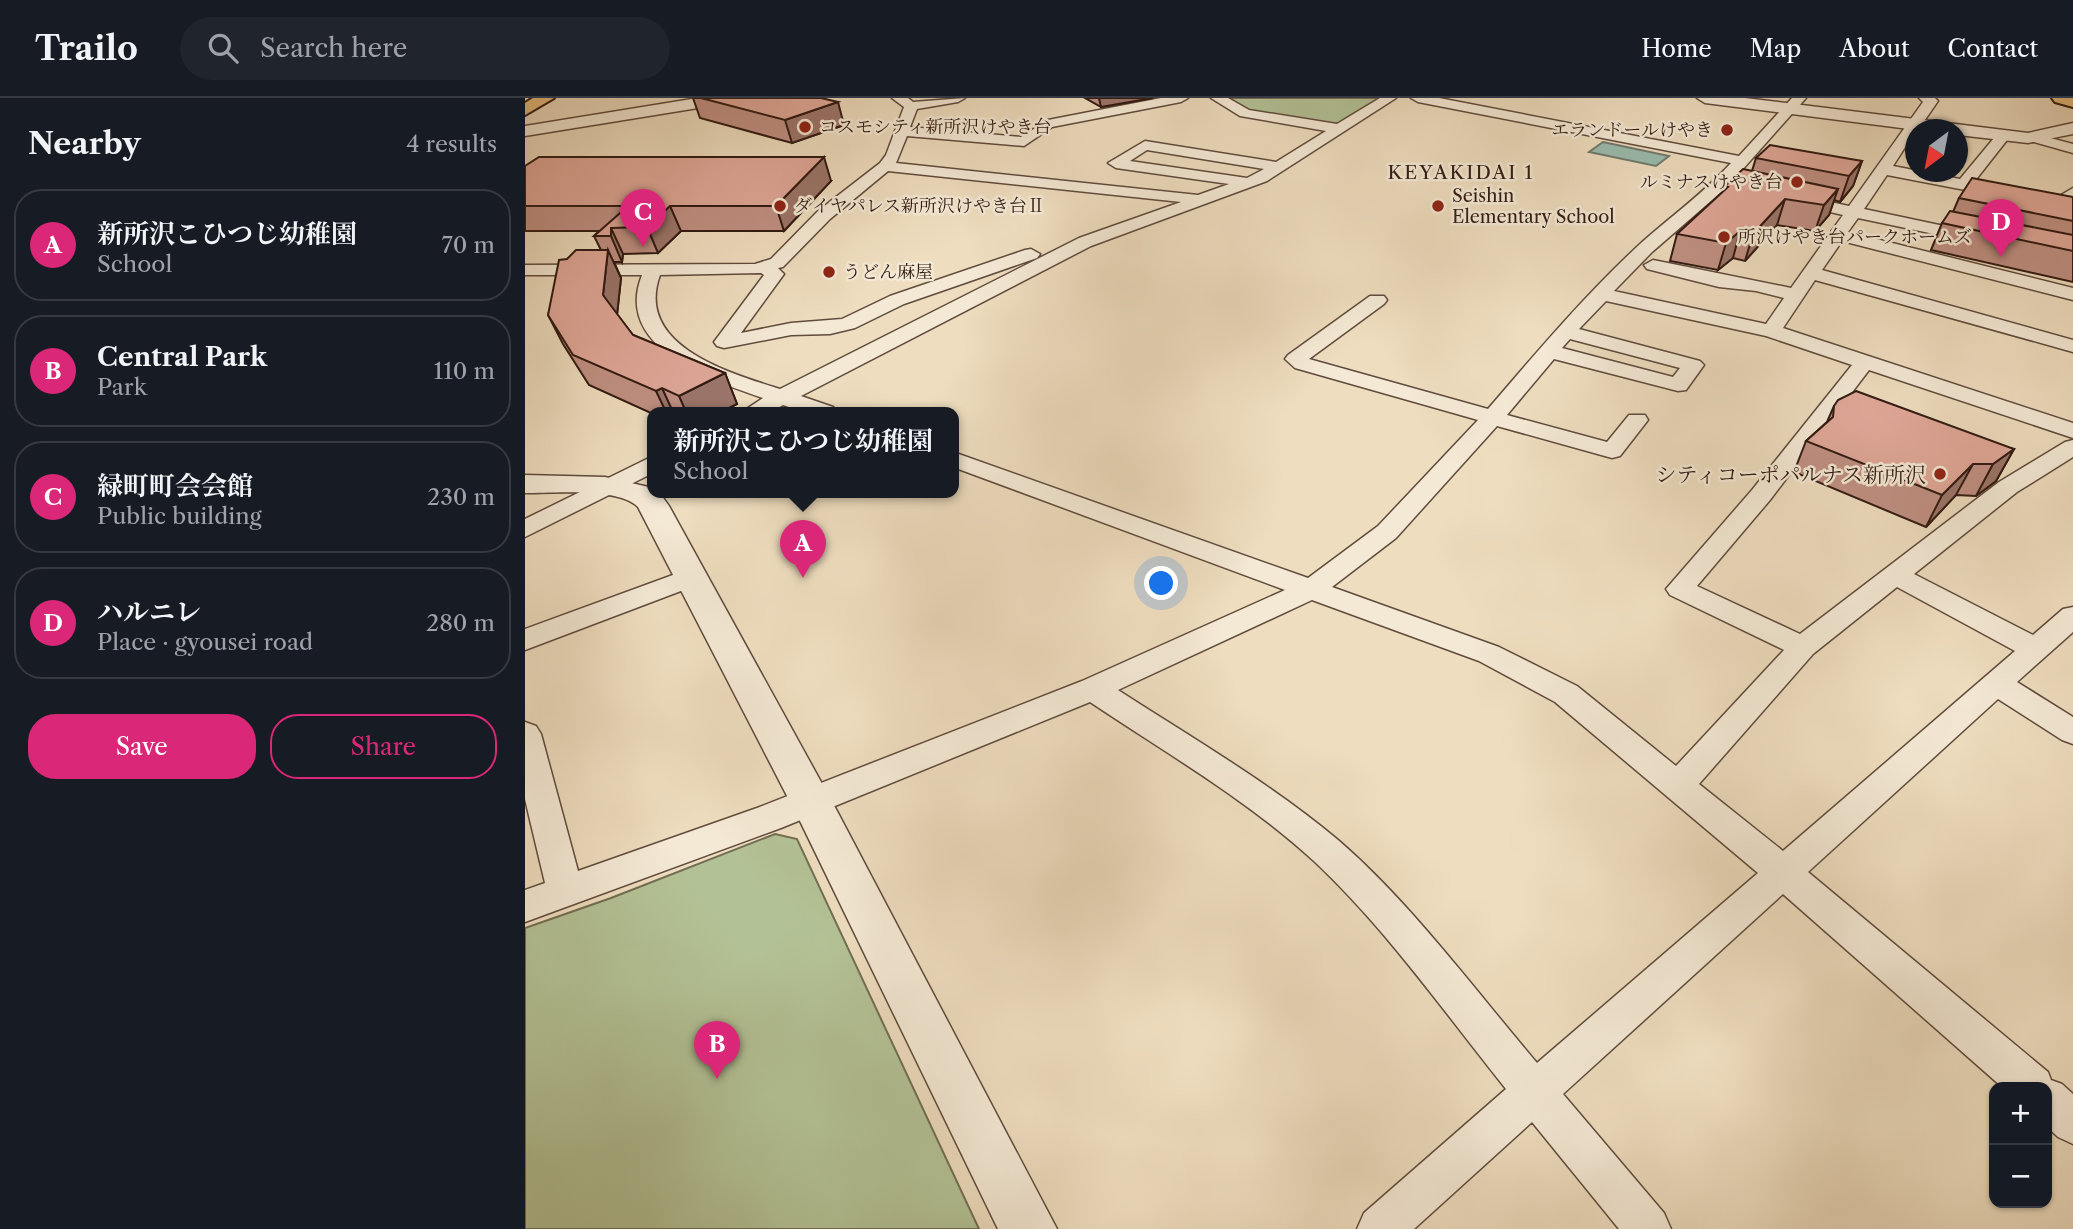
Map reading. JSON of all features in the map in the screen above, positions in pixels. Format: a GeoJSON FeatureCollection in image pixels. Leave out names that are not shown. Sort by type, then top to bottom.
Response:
{"type":"FeatureCollection","features":[{"type":"Feature","properties":{"kind":"main road"},"geometry":{"type":"LineString","coordinates":[[525,110],[545,98]]}},
{"type":"Feature","properties":{"kind":"main road"},"geometry":{"type":"LineString","coordinates":[[2061,98],[2073,102]]}},
{"type":"Feature","properties":{"kind":"street"},"geometry":{"type":"LineString","coordinates":[[525,131],[729,98]]}},
{"type":"Feature","properties":{"kind":"street"},"geometry":{"type":"LineString","coordinates":[[525,270],[765,268],[777,263],[824,215],[885,166],[903,131],[905,102],[958,98]]}},
{"type":"Feature","properties":{"kind":"street"},"geometry":{"type":"LineString","coordinates":[[903,131],[1024,142],[1048,124],[1181,98]]}},
{"type":"Feature","properties":{"kind":"street"},"geometry":{"type":"LineString","coordinates":[[1218,98],[1245,113],[1340,129]]}},
{"type":"Feature","properties":{"kind":"street"},"geometry":{"type":"LineString","coordinates":[[765,268],[775,274],[724,342],[790,329],[830,328],[848,324],[897,300],[931,288],[1207,199],[1249,183],[1278,167],[1389,98]]}},
{"type":"Feature","properties":{"kind":"street"},"geometry":{"type":"LineString","coordinates":[[1418,98],[1743,161]]}},
{"type":"Feature","properties":{"kind":"street"},"geometry":{"type":"LineString","coordinates":[[1705,98],[1794,103],[1905,122]]}},
{"type":"Feature","properties":{"kind":"street"},"geometry":{"type":"LineString","coordinates":[[1918,119],[1931,101],[1926,98]]}},
{"type":"Feature","properties":{"kind":"street"},"geometry":{"type":"LineString","coordinates":[[525,906],[809,801],[1093,689],[1311,589],[1387,532],[1601,294],[1646,248],[1721,184],[1794,103]]}},
{"type":"Feature","properties":{"kind":"street"},"geometry":{"type":"LineString","coordinates":[[2035,138],[2073,128]]}},
{"type":"Feature","properties":{"kind":"street"},"geometry":{"type":"LineString","coordinates":[[1968,131],[2035,138],[2073,149]]}},
{"type":"Feature","properties":{"kind":"street"},"geometry":{"type":"LineString","coordinates":[[1963,185],[2004,135]]}},
{"type":"Feature","properties":{"kind":"street"},"geometry":{"type":"LineString","coordinates":[[1771,331],[1905,137]]}},
{"type":"Feature","properties":{"kind":"street"},"geometry":{"type":"LineString","coordinates":[[1249,183],[1116,163],[1145,145],[1278,167]]}},
{"type":"Feature","properties":{"kind":"street"},"geometry":{"type":"LineString","coordinates":[[885,166],[1207,199]]}},
{"type":"Feature","properties":{"kind":"street"},"geometry":{"type":"LineString","coordinates":[[1882,169],[2059,203],[2073,193]]}},
{"type":"Feature","properties":{"kind":"street"},"geometry":{"type":"LineString","coordinates":[[1721,184],[1747,189]]}},
{"type":"Feature","properties":{"kind":"street"},"geometry":{"type":"LineString","coordinates":[[1773,195],[1995,242]]}},
{"type":"Feature","properties":{"kind":"street"},"geometry":{"type":"LineString","coordinates":[[762,407],[1084,242],[1119,228]]}},
{"type":"Feature","properties":{"kind":"street"},"geometry":{"type":"LineString","coordinates":[[1836,234],[2073,294]]}},
{"type":"Feature","properties":{"kind":"street"},"geometry":{"type":"LineString","coordinates":[[1654,265],[1719,281],[1756,285],[1795,295]]}},
{"type":"Feature","properties":{"kind":"street"},"geometry":{"type":"LineString","coordinates":[[654,269],[650,275],[646,304],[651,323],[663,341],[702,366],[812,407]]}},
{"type":"Feature","properties":{"kind":"street"},"geometry":{"type":"LineString","coordinates":[[1811,273],[2073,346]]}},
{"type":"Feature","properties":{"kind":"street"},"geometry":{"type":"LineString","coordinates":[[1601,294],[1771,331],[2073,431]]}},
{"type":"Feature","properties":{"kind":"street"},"geometry":{"type":"LineString","coordinates":[[1377,300],[1295,359],[1302,364],[1612,451],[1637,420]]}},
{"type":"Feature","properties":{"kind":"street"},"geometry":{"type":"LineString","coordinates":[[1549,351],[1678,385],[1693,365],[1565,332]]}},
{"type":"Feature","properties":{"kind":"street"},"geometry":{"type":"LineString","coordinates":[[1803,648],[1680,589],[1761,495],[1865,362]]}},
{"type":"Feature","properties":{"kind":"street"},"geometry":{"type":"LineString","coordinates":[[1679,785],[1803,648],[2008,487],[2073,447]]}},
{"type":"Feature","properties":{"kind":"street"},"geometry":{"type":"LineString","coordinates":[[959,461],[1489,654],[1566,694],[1785,874],[2027,1082]]}},
{"type":"Feature","properties":{"kind":"street"},"geometry":{"type":"LineString","coordinates":[[525,529],[647,466]]}},
{"type":"Feature","properties":{"kind":"street"},"geometry":{"type":"LineString","coordinates":[[525,485],[608,486],[645,496],[658,513],[1028,1229]]}},
{"type":"Feature","properties":{"kind":"street"},"geometry":{"type":"LineString","coordinates":[[1895,575],[2036,649]]}},
{"type":"Feature","properties":{"kind":"street"},"geometry":{"type":"LineString","coordinates":[[525,639],[692,577]]}},
{"type":"Feature","properties":{"kind":"street"},"geometry":{"type":"LineString","coordinates":[[1380,1229],[1785,874],[1899,768],[2073,616]]}},
{"type":"Feature","properties":{"kind":"street"},"geometry":{"type":"LineString","coordinates":[[1997,684],[2073,732]]}},
{"type":"Feature","properties":{"kind":"street"},"geometry":{"type":"LineString","coordinates":[[1093,689],[1273,808],[1326,851],[1372,895],[1648,1229]]}},
{"type":"Feature","properties":{"kind":"street"},"geometry":{"type":"LineString","coordinates":[[525,734],[566,893]]}},
{"type":"Feature","properties":{"kind":"street"},"geometry":{"type":"LineString","coordinates":[[2052,1103],[2073,1122]]}},
{"type":"Feature","properties":{"kind":"shaded area"},"geometry":{"type":"Polygon","coordinates":[[[1225,98],[1381,98],[1340,123],[1331,124],[1249,110],[1225,98]]]}},
{"type":"Feature","properties":{"kind":"shaded area"},"geometry":{"type":"Polygon","coordinates":[[[1603,142],[1669,156],[1656,166],[1589,152],[1603,142]]]}},
{"type":"Feature","properties":{"kind":"shaded area"},"geometry":{"type":"Polygon","coordinates":[[[775,834],[797,839],[979,1229],[525,1229],[525,928],[611,898],[775,834]]]}},
{"type":"Feature","properties":{"kind":"building"},"geometry":{"type":"Polygon","coordinates":[[[701,98],[821,98],[838,102],[785,120],[701,98]]]}},
{"type":"Feature","properties":{"kind":"building"},"geometry":{"type":"Polygon","coordinates":[[[1770,145],[1862,161],[1849,176],[1756,158],[1770,145]]]}},
{"type":"Feature","properties":{"kind":"building"},"geometry":{"type":"Polygon","coordinates":[[[539,157],[824,157],[776,206],[670,206],[647,227],[611,228],[611,236],[594,236],[628,206],[525,206],[525,166],[539,157]]]}},
{"type":"Feature","properties":{"kind":"building"},"geometry":{"type":"Polygon","coordinates":[[[1743,169],[1838,189],[1824,205],[1785,199],[1753,234],[1740,231],[1726,243],[1677,234],[1728,187],[1725,186],[1743,169]]]}},
{"type":"Feature","properties":{"kind":"building"},"geometry":{"type":"Polygon","coordinates":[[[1972,178],[2073,197],[2073,221],[1959,198],[1972,178]]]}},
{"type":"Feature","properties":{"kind":"building"},"geometry":{"type":"Polygon","coordinates":[[[1950,211],[2073,235],[2073,251],[1942,223],[1950,211]]]}},
{"type":"Feature","properties":{"kind":"building"},"geometry":{"type":"Polygon","coordinates":[[[576,250],[608,250],[603,295],[633,335],[725,373],[679,396],[662,388],[656,391],[573,355],[548,315],[559,260],[567,259],[576,250]]]}},
{"type":"Feature","properties":{"kind":"building"},"geometry":{"type":"Polygon","coordinates":[[[1856,391],[2014,449],[1993,464],[1973,464],[1942,495],[1806,441],[1833,417],[1834,406],[1838,400],[1856,391]]]}},
{"type":"Feature","properties":{"kind":"place","name":"コスモシティ新所沢けやき台"},"geometry":{"type":"Point","coordinates":[805,127]}},
{"type":"Feature","properties":{"kind":"place","name":"エランドールけやき"},"geometry":{"type":"Point","coordinates":[1727,130]}},
{"type":"Feature","properties":{"kind":"place","name":"ルミナスけやき台"},"geometry":{"type":"Point","coordinates":[1797,182]}},
{"type":"Feature","properties":{"kind":"place","name":"ダイヤパレス新所沢けやき台Ⅱ"},"geometry":{"type":"Point","coordinates":[780,206]}},
{"type":"Feature","properties":{"kind":"place","name":"Seishin Elementary School"},"geometry":{"type":"Point","coordinates":[1438,206]}},
{"type":"Feature","properties":{"kind":"place","name":"所沢けやき台パークホームズ"},"geometry":{"type":"Point","coordinates":[1724,237]}},
{"type":"Feature","properties":{"kind":"place","name":"緑町町会会館"},"geometry":{"type":"Point","coordinates":[643,247]}},
{"type":"Feature","properties":{"kind":"place","name":"ハルニレ"},"geometry":{"type":"Point","coordinates":[2001,257]}},
{"type":"Feature","properties":{"kind":"place","name":"うどん麻屋"},"geometry":{"type":"Point","coordinates":[829,272]}},
{"type":"Feature","properties":{"kind":"place","name":"シティコーポパルナス新所沢"},"geometry":{"type":"Point","coordinates":[1940,474]}},
{"type":"Feature","properties":{"kind":"place","name":"新所沢こひつじ幼稚園"},"geometry":{"type":"Point","coordinates":[803,578]}},
{"type":"Feature","properties":{"kind":"place","name":"Central Park"},"geometry":{"type":"Point","coordinates":[717,1079]}},
{"type":"Feature","properties":{"kind":"district","name":"KEYAKIDAI 1"},"geometry":{"type":"Point","coordinates":[1461,172]}}]}
